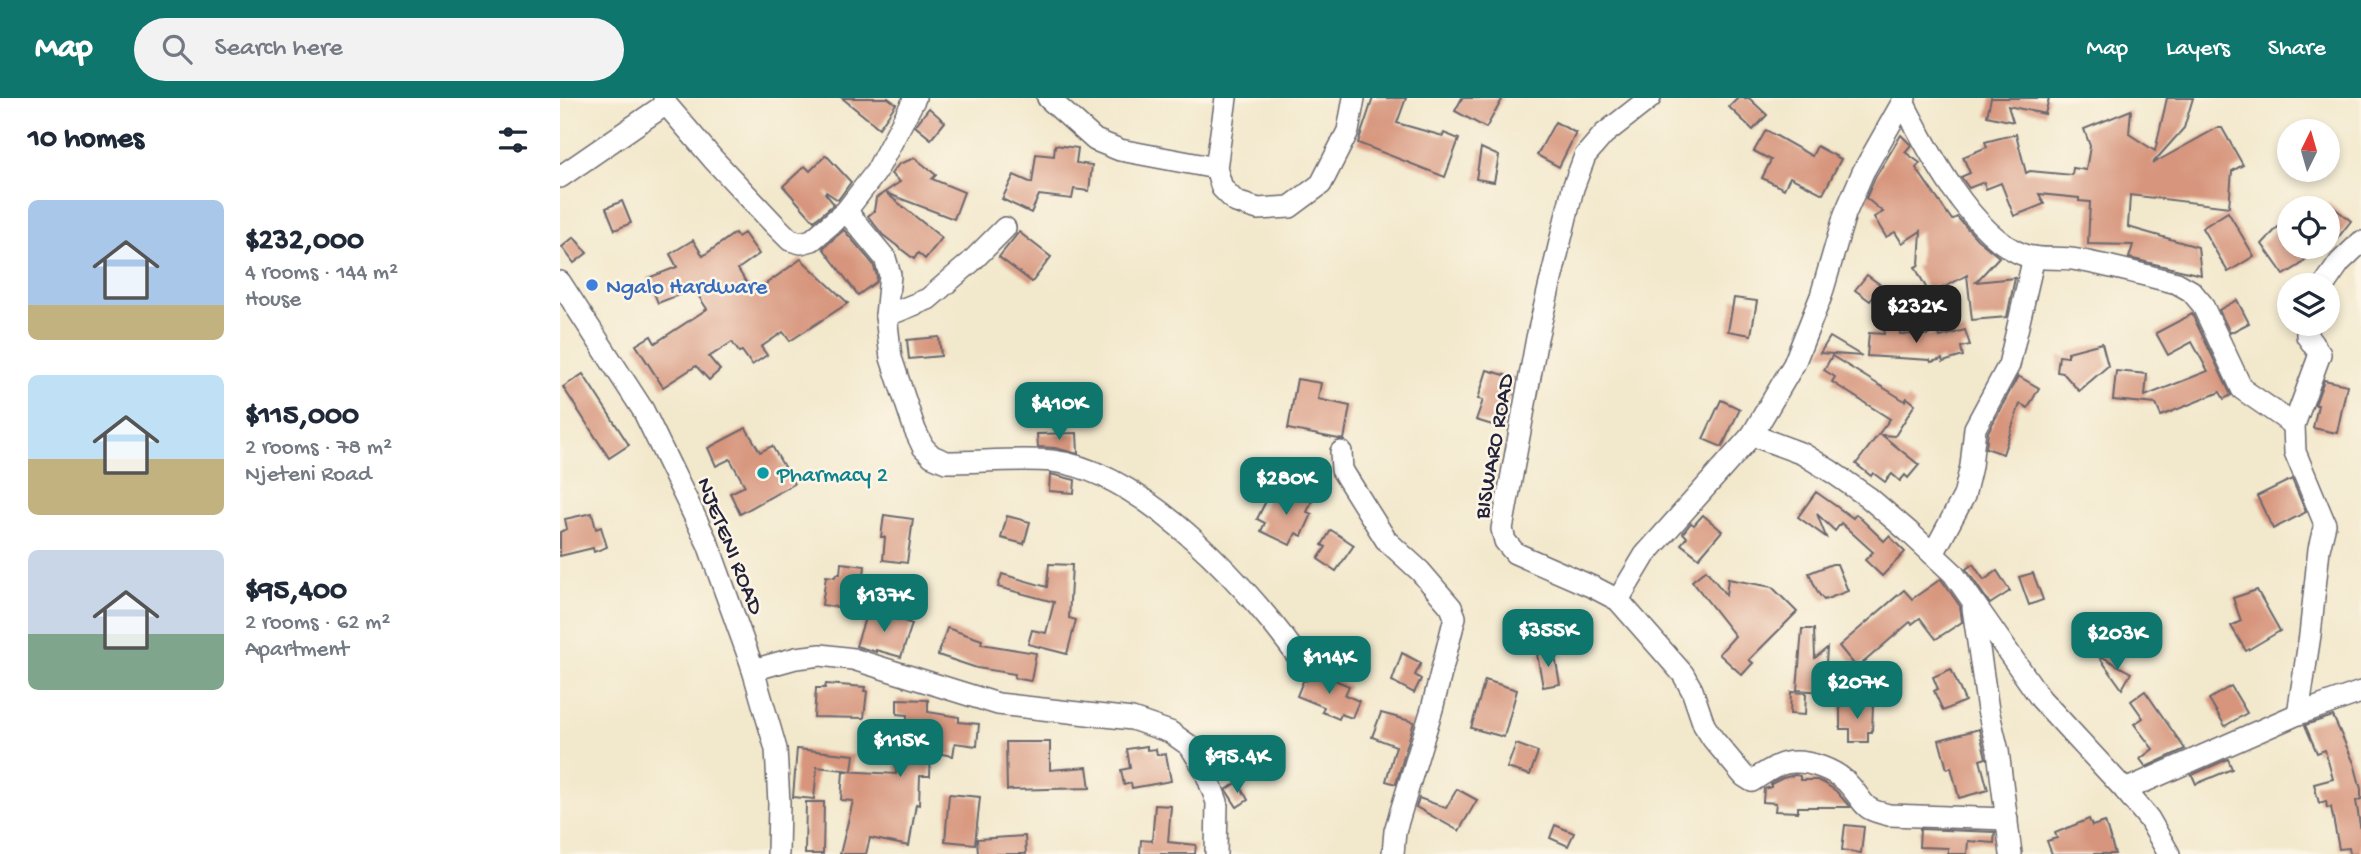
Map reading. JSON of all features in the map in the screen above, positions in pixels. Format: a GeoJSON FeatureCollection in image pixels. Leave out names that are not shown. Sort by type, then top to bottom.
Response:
{"type":"FeatureCollection","features":[{"type":"Feature","properties":{"kind":"street"},"geometry":{"type":"LineString","coordinates":[[560,177],[665,101],[713,159],[790,240],[801,243],[812,240],[846,211],[876,172],[915,98]]}},
{"type":"Feature","properties":{"kind":"street"},"geometry":{"type":"LineString","coordinates":[[1048,98],[1095,140],[1120,150],[1216,168]]}},
{"type":"Feature","properties":{"kind":"street"},"geometry":{"type":"LineString","coordinates":[[1226,98],[1216,168],[1222,188],[1236,202],[1258,209],[1290,206],[1321,184],[1348,131],[1354,98]]}},
{"type":"Feature","properties":{"kind":"street","name":"BISWARO ROAD"},"geometry":{"type":"LineString","coordinates":[[1650,98],[1604,134],[1585,156],[1573,188],[1537,338],[1502,529],[1505,541],[1515,553],[1618,600],[1683,674],[1692,690],[1704,725],[1713,739],[1744,776],[1752,781],[1785,763],[1801,763],[1819,766],[1838,775],[1850,785],[1863,805],[1872,811],[1889,815],[2007,819]]}},
{"type":"Feature","properties":{"kind":"street"},"geometry":{"type":"LineString","coordinates":[[1618,600],[1645,555],[1752,435],[1794,364],[1821,296],[1845,215],[1863,172],[1904,100]]}},
{"type":"Feature","properties":{"kind":"street"},"geometry":{"type":"LineString","coordinates":[[1904,100],[1933,158],[1963,203],[1987,229],[2013,250],[2034,257],[2078,260],[2177,283],[2192,291],[2203,304],[2242,389],[2294,425]]}},
{"type":"Feature","properties":{"kind":"street"},"geometry":{"type":"LineString","coordinates":[[846,211],[885,258],[890,275],[886,316],[891,358],[915,430],[923,446],[933,456],[946,462],[1053,461],[1121,485],[1165,515],[1218,564],[1252,598],[1306,668]]}},
{"type":"Feature","properties":{"kind":"street"},"geometry":{"type":"LineString","coordinates":[[886,316],[928,299],[1005,228]]}},
{"type":"Feature","properties":{"kind":"street"},"geometry":{"type":"LineString","coordinates":[[2332,273],[2361,242]]}},
{"type":"Feature","properties":{"kind":"street"},"geometry":{"type":"LineString","coordinates":[[1933,554],[1964,496],[1971,466],[1975,428],[2009,365],[2034,257]]}},
{"type":"Feature","properties":{"kind":"street","name":"NJETENI ROAD"},"geometry":{"type":"LineString","coordinates":[[560,282],[643,410],[708,544],[753,670],[776,749],[778,854]]}},
{"type":"Feature","properties":{"kind":"street"},"geometry":{"type":"LineString","coordinates":[[2298,714],[2319,548],[2325,524],[2295,453],[2294,425],[2319,354],[2308,336]]}},
{"type":"Feature","properties":{"kind":"street"},"geometry":{"type":"LineString","coordinates":[[1752,435],[1803,454],[1832,472],[1868,497],[1953,573],[2040,699],[2125,790],[2149,819],[2169,854]]}},
{"type":"Feature","properties":{"kind":"street"},"geometry":{"type":"LineString","coordinates":[[1341,452],[1342,470],[1386,540],[1420,572],[1451,607],[1455,617],[1432,709],[1395,831],[1393,854]]}},
{"type":"Feature","properties":{"kind":"street"},"geometry":{"type":"LineString","coordinates":[[1972,602],[1988,710],[1998,751],[2011,854]]}},
{"type":"Feature","properties":{"kind":"street"},"geometry":{"type":"LineString","coordinates":[[753,670],[796,658],[821,655],[853,659],[998,704],[1132,719],[1170,732],[1190,746],[1205,770],[1217,802],[1216,854]]}},
{"type":"Feature","properties":{"kind":"street"},"geometry":{"type":"LineString","coordinates":[[2125,790],[2298,714],[2361,692]]}},
{"type":"Feature","properties":{"kind":"building"},"geometry":{"type":"Polygon","coordinates":[[[842,98],[888,98],[896,104],[879,128],[842,98]]]}},
{"type":"Feature","properties":{"kind":"building"},"geometry":{"type":"Polygon","coordinates":[[[1373,98],[1406,98],[1397,123],[1459,139],[1445,177],[1358,143],[1373,98]]]}},
{"type":"Feature","properties":{"kind":"building"},"geometry":{"type":"Polygon","coordinates":[[[1462,98],[1503,98],[1486,128],[1455,111],[1462,98]]]}},
{"type":"Feature","properties":{"kind":"building"},"geometry":{"type":"Polygon","coordinates":[[[1738,98],[1749,98],[1767,115],[1753,130],[1729,107],[1738,98]]]}},
{"type":"Feature","properties":{"kind":"building"},"geometry":{"type":"Polygon","coordinates":[[[1991,98],[2049,98],[2045,114],[2008,106],[2013,122],[1987,116],[1991,98]]]}},
{"type":"Feature","properties":{"kind":"building"},"geometry":{"type":"Polygon","coordinates":[[[2167,98],[2193,98],[2184,128],[2152,164],[2217,128],[2222,128],[2243,165],[2232,171],[2229,207],[2130,195],[2128,227],[2198,247],[2201,275],[2129,258],[2133,245],[2088,244],[2090,202],[2079,201],[2079,198],[2039,194],[2044,204],[2014,216],[2001,183],[1986,189],[1984,182],[1969,188],[1961,177],[1970,173],[1963,157],[1987,147],[1985,142],[2016,134],[2026,173],[2030,171],[2072,175],[2073,168],[2086,170],[2090,146],[2084,129],[2131,110],[2129,134],[2155,151],[2167,98]]]}},
{"type":"Feature","properties":{"kind":"building"},"geometry":{"type":"Polygon","coordinates":[[[929,108],[945,122],[931,139],[915,126],[929,108]]]}},
{"type":"Feature","properties":{"kind":"building"},"geometry":{"type":"Polygon","coordinates":[[[1555,122],[1576,133],[1559,167],[1537,155],[1555,122]]]}},
{"type":"Feature","properties":{"kind":"building"},"geometry":{"type":"Polygon","coordinates":[[[1766,130],[1812,156],[1817,146],[1841,159],[1823,194],[1790,177],[1784,189],[1762,178],[1771,160],[1754,151],[1766,130]]]}},
{"type":"Feature","properties":{"kind":"building"},"geometry":{"type":"Polygon","coordinates":[[[1901,135],[1911,145],[1905,152],[1920,163],[1916,168],[1952,220],[1957,217],[1977,239],[1999,257],[1976,282],[2015,278],[2007,317],[1972,320],[1967,275],[1930,295],[1915,267],[1919,265],[1921,231],[1902,243],[1895,232],[1886,237],[1874,217],[1883,212],[1866,198],[1901,135]]]}},
{"type":"Feature","properties":{"kind":"building"},"geometry":{"type":"Polygon","coordinates":[[[1055,145],[1078,148],[1076,163],[1092,165],[1089,191],[1074,189],[1072,199],[1039,195],[1031,213],[1002,199],[1014,175],[1032,183],[1036,154],[1054,156],[1055,145]]]}},
{"type":"Feature","properties":{"kind":"building"},"geometry":{"type":"Polygon","coordinates":[[[1481,148],[1499,156],[1494,182],[1476,179],[1481,148]]]}},
{"type":"Feature","properties":{"kind":"building"},"geometry":{"type":"Polygon","coordinates":[[[826,155],[851,182],[838,200],[825,193],[834,204],[814,221],[783,186],[805,166],[810,171],[826,155]]]}},
{"type":"Feature","properties":{"kind":"building"},"geometry":{"type":"Polygon","coordinates":[[[915,158],[936,175],[932,179],[964,192],[954,219],[886,193],[942,238],[925,259],[918,253],[914,259],[883,235],[868,216],[874,211],[876,198],[900,182],[891,174],[899,164],[915,158]]]}},
{"type":"Feature","properties":{"kind":"building"},"geometry":{"type":"Polygon","coordinates":[[[622,201],[631,223],[615,230],[606,208],[622,201]]]}},
{"type":"Feature","properties":{"kind":"building"},"geometry":{"type":"Polygon","coordinates":[[[2228,212],[2254,256],[2228,272],[2202,228],[2228,212]]]}},
{"type":"Feature","properties":{"kind":"building"},"geometry":{"type":"Polygon","coordinates":[[[2340,212],[2351,221],[2340,235],[2340,212]]]}},
{"type":"Feature","properties":{"kind":"building"},"geometry":{"type":"Polygon","coordinates":[[[2277,228],[2277,259],[2306,259],[2287,273],[2283,273],[2262,244],[2277,228]]]}},
{"type":"Feature","properties":{"kind":"building"},"geometry":{"type":"Polygon","coordinates":[[[844,230],[873,264],[877,276],[876,282],[858,295],[823,248],[844,230]]]}},
{"type":"Feature","properties":{"kind":"building"},"geometry":{"type":"Polygon","coordinates":[[[1019,232],[1051,257],[1032,282],[999,257],[1019,232]]]}},
{"type":"Feature","properties":{"kind":"building"},"geometry":{"type":"Polygon","coordinates":[[[735,233],[738,237],[744,233],[759,254],[738,269],[753,293],[801,259],[848,303],[790,341],[783,332],[761,347],[767,355],[752,365],[732,342],[709,357],[720,370],[709,380],[696,366],[663,387],[636,345],[651,336],[655,343],[707,309],[694,289],[658,303],[648,278],[677,267],[670,254],[693,240],[703,256],[735,233]]]}},
{"type":"Feature","properties":{"kind":"building"},"geometry":{"type":"Polygon","coordinates":[[[574,237],[587,253],[574,263],[562,247],[574,237]]]}},
{"type":"Feature","properties":{"kind":"building"},"geometry":{"type":"Polygon","coordinates":[[[1867,275],[1882,286],[1870,301],[1855,290],[1867,275]]]}},
{"type":"Feature","properties":{"kind":"building"},"geometry":{"type":"Polygon","coordinates":[[[1734,298],[1757,301],[1751,335],[1728,331],[1734,298]]]}},
{"type":"Feature","properties":{"kind":"building"},"geometry":{"type":"Polygon","coordinates":[[[2237,300],[2249,323],[2230,333],[2219,310],[2237,300]]]}},
{"type":"Feature","properties":{"kind":"building"},"geometry":{"type":"Polygon","coordinates":[[[2192,314],[2231,395],[2224,399],[2220,392],[2161,416],[2156,404],[2113,400],[2116,371],[2147,374],[2145,396],[2208,371],[2192,342],[2168,355],[2156,333],[2192,314]]]}},
{"type":"Feature","properties":{"kind":"building"},"geometry":{"type":"Polygon","coordinates":[[[1885,322],[1900,323],[1900,334],[1928,335],[1938,332],[1940,337],[1965,330],[1970,345],[1961,347],[1963,356],[1943,362],[1942,359],[1931,362],[1867,356],[1869,333],[1884,334],[1885,322]]]}},
{"type":"Feature","properties":{"kind":"building"},"geometry":{"type":"Polygon","coordinates":[[[939,337],[941,356],[909,359],[907,340],[939,337]]]}},
{"type":"Feature","properties":{"kind":"building"},"geometry":{"type":"Polygon","coordinates":[[[1830,337],[1862,356],[1820,353],[1830,337]]]}},
{"type":"Feature","properties":{"kind":"building"},"geometry":{"type":"Polygon","coordinates":[[[2102,343],[2108,366],[2079,391],[2063,373],[2057,372],[2059,356],[2068,357],[2068,352],[2102,343]]]}},
{"type":"Feature","properties":{"kind":"building"},"geometry":{"type":"Polygon","coordinates":[[[1832,356],[1905,401],[1907,398],[1915,404],[1895,436],[1882,435],[1919,465],[1908,478],[1905,475],[1900,481],[1892,474],[1885,482],[1873,473],[1871,476],[1856,464],[1890,419],[1832,382],[1835,377],[1824,370],[1832,356]]]}},
{"type":"Feature","properties":{"kind":"building"},"geometry":{"type":"Polygon","coordinates":[[[1487,370],[1515,378],[1499,427],[1476,420],[1483,400],[1478,399],[1487,370]]]}},
{"type":"Feature","properties":{"kind":"building"},"geometry":{"type":"Polygon","coordinates":[[[583,374],[629,445],[609,458],[563,387],[583,374]]]}},
{"type":"Feature","properties":{"kind":"building"},"geometry":{"type":"Polygon","coordinates":[[[2018,376],[2039,388],[2028,408],[2020,404],[2003,454],[1986,448],[1988,432],[2018,376]]]}},
{"type":"Feature","properties":{"kind":"building"},"geometry":{"type":"Polygon","coordinates":[[[1297,379],[1321,383],[1318,399],[1350,406],[1344,440],[1288,429],[1297,379]]]}},
{"type":"Feature","properties":{"kind":"building"},"geometry":{"type":"Polygon","coordinates":[[[2324,380],[2347,385],[2337,433],[2313,428],[2318,405],[2315,405],[2324,380]]]}},
{"type":"Feature","properties":{"kind":"building"},"geometry":{"type":"Polygon","coordinates":[[[1721,400],[1740,409],[1722,447],[1703,439],[1721,400]]]}},
{"type":"Feature","properties":{"kind":"building"},"geometry":{"type":"Polygon","coordinates":[[[746,428],[760,452],[772,446],[794,484],[740,514],[730,493],[745,486],[730,459],[716,466],[708,448],[746,428]]]}},
{"type":"Feature","properties":{"kind":"building"},"geometry":{"type":"Polygon","coordinates":[[[1077,433],[1078,454],[1038,447],[1037,434],[1077,433]]]}},
{"type":"Feature","properties":{"kind":"building"},"geometry":{"type":"Polygon","coordinates":[[[1050,474],[1075,480],[1074,493],[1049,491],[1050,474]]]}},
{"type":"Feature","properties":{"kind":"building"},"geometry":{"type":"Polygon","coordinates":[[[2292,479],[2306,512],[2273,529],[2257,496],[2292,479]]]}},
{"type":"Feature","properties":{"kind":"building"},"geometry":{"type":"Polygon","coordinates":[[[1286,489],[1312,501],[1307,512],[1312,514],[1302,536],[1296,533],[1290,545],[1261,531],[1265,523],[1257,519],[1268,497],[1280,502],[1286,489]]]}},
{"type":"Feature","properties":{"kind":"building"},"geometry":{"type":"Polygon","coordinates":[[[1816,492],[1853,518],[1856,514],[1884,541],[1889,536],[1905,552],[1882,576],[1865,560],[1873,552],[1841,523],[1835,531],[1817,514],[1826,537],[1798,517],[1816,492]]]}},
{"type":"Feature","properties":{"kind":"building"},"geometry":{"type":"Polygon","coordinates":[[[592,513],[596,529],[601,527],[607,547],[594,552],[593,548],[560,556],[560,532],[567,529],[565,519],[592,513]]]}},
{"type":"Feature","properties":{"kind":"building"},"geometry":{"type":"Polygon","coordinates":[[[884,515],[913,519],[907,563],[883,560],[885,537],[881,537],[884,515]]]}},
{"type":"Feature","properties":{"kind":"building"},"geometry":{"type":"Polygon","coordinates":[[[1703,515],[1722,531],[1699,558],[1681,544],[1687,537],[1683,533],[1703,515]]]}},
{"type":"Feature","properties":{"kind":"building"},"geometry":{"type":"Polygon","coordinates":[[[1007,516],[1030,522],[1024,544],[1001,538],[1007,516]]]}},
{"type":"Feature","properties":{"kind":"building"},"geometry":{"type":"Polygon","coordinates":[[[1331,530],[1354,545],[1336,571],[1318,559],[1326,547],[1322,545],[1331,530]]]}},
{"type":"Feature","properties":{"kind":"building"},"geometry":{"type":"Polygon","coordinates":[[[841,563],[865,566],[860,610],[822,605],[826,576],[835,577],[840,574],[841,563]]]}},
{"type":"Feature","properties":{"kind":"building"},"geometry":{"type":"Polygon","coordinates":[[[1049,564],[1072,565],[1069,618],[1076,620],[1067,654],[1028,644],[1032,630],[1046,633],[1054,602],[998,587],[1002,574],[1047,587],[1049,564]]]}},
{"type":"Feature","properties":{"kind":"building"},"geometry":{"type":"Polygon","coordinates":[[[1837,564],[1848,591],[1824,600],[1809,573],[1837,564]]]}},
{"type":"Feature","properties":{"kind":"building"},"geometry":{"type":"Polygon","coordinates":[[[1973,564],[1984,580],[1997,571],[2010,591],[1990,604],[1966,569],[1973,564]]]}},
{"type":"Feature","properties":{"kind":"building"},"geometry":{"type":"Polygon","coordinates":[[[1706,570],[1726,595],[1728,579],[1772,587],[1797,612],[1749,660],[1753,663],[1742,675],[1719,654],[1735,636],[1692,581],[1706,570]]]}},
{"type":"Feature","properties":{"kind":"building"},"geometry":{"type":"Polygon","coordinates":[[[2033,573],[2043,600],[2029,605],[2019,577],[2033,573]]]}},
{"type":"Feature","properties":{"kind":"building"},"geometry":{"type":"Polygon","coordinates":[[[1941,579],[1960,606],[1962,622],[1936,639],[1920,618],[1912,624],[1910,622],[1857,668],[1839,646],[1904,590],[1912,599],[1941,579]]]}},
{"type":"Feature","properties":{"kind":"building"},"geometry":{"type":"Polygon","coordinates":[[[2257,590],[2280,631],[2246,651],[2231,626],[2241,621],[2233,598],[2257,590]]]}},
{"type":"Feature","properties":{"kind":"building"},"geometry":{"type":"Polygon","coordinates":[[[868,609],[912,624],[901,657],[856,646],[868,609]]]}},
{"type":"Feature","properties":{"kind":"building"},"geometry":{"type":"Polygon","coordinates":[[[947,628],[982,640],[981,644],[1036,653],[1031,681],[1014,678],[1015,674],[977,668],[938,655],[947,628]]]}},
{"type":"Feature","properties":{"kind":"building"},"geometry":{"type":"Polygon","coordinates":[[[1802,629],[1814,629],[1815,658],[1827,648],[1824,692],[1797,690],[1802,629]]]}},
{"type":"Feature","properties":{"kind":"building"},"geometry":{"type":"Polygon","coordinates":[[[1554,651],[1560,684],[1543,687],[1537,654],[1554,651]]]}},
{"type":"Feature","properties":{"kind":"building"},"geometry":{"type":"Polygon","coordinates":[[[1402,653],[1421,663],[1415,675],[1421,679],[1414,693],[1392,681],[1402,653]]]}},
{"type":"Feature","properties":{"kind":"building"},"geometry":{"type":"Polygon","coordinates":[[[2097,654],[2131,673],[2122,689],[2097,654]]]}},
{"type":"Feature","properties":{"kind":"building"},"geometry":{"type":"Polygon","coordinates":[[[1951,669],[1965,701],[1943,711],[1934,691],[1938,689],[1933,677],[1951,669]]]}},
{"type":"Feature","properties":{"kind":"building"},"geometry":{"type":"Polygon","coordinates":[[[1318,673],[1349,686],[1345,695],[1359,701],[1352,718],[1341,714],[1339,719],[1322,712],[1324,707],[1297,696],[1303,681],[1313,679],[1318,673]]]}},
{"type":"Feature","properties":{"kind":"building"},"geometry":{"type":"Polygon","coordinates":[[[1485,680],[1517,690],[1504,737],[1471,728],[1485,680]]]}},
{"type":"Feature","properties":{"kind":"building"},"geometry":{"type":"Polygon","coordinates":[[[826,684],[865,687],[864,691],[867,691],[864,718],[814,717],[816,688],[825,688],[826,684]]]}},
{"type":"Feature","properties":{"kind":"building"},"geometry":{"type":"Polygon","coordinates":[[[2231,686],[2247,713],[2225,726],[2209,699],[2231,686]]]}},
{"type":"Feature","properties":{"kind":"building"},"geometry":{"type":"Polygon","coordinates":[[[2145,691],[2185,749],[2146,767],[2140,759],[2153,749],[2134,724],[2143,718],[2131,701],[2145,691]]]}},
{"type":"Feature","properties":{"kind":"building"},"geometry":{"type":"Polygon","coordinates":[[[1791,692],[1806,693],[1805,715],[1790,714],[1791,692]]]}},
{"type":"Feature","properties":{"kind":"building"},"geometry":{"type":"Polygon","coordinates":[[[897,699],[928,700],[928,712],[959,717],[959,722],[979,724],[977,746],[955,743],[953,756],[931,752],[930,776],[920,776],[919,805],[916,804],[909,846],[870,838],[866,854],[840,854],[853,801],[841,800],[843,771],[896,774],[896,764],[901,764],[901,753],[906,753],[907,715],[897,714],[897,699]]]}},
{"type":"Feature","properties":{"kind":"building"},"geometry":{"type":"Polygon","coordinates":[[[1840,704],[1873,704],[1872,732],[1868,732],[1868,742],[1850,742],[1850,729],[1840,729],[1840,704]]]}},
{"type":"Feature","properties":{"kind":"building"},"geometry":{"type":"Polygon","coordinates":[[[1381,713],[1414,722],[1396,784],[1386,781],[1396,746],[1372,737],[1381,713]]]}},
{"type":"Feature","properties":{"kind":"building"},"geometry":{"type":"Polygon","coordinates":[[[2333,716],[2354,763],[2361,789],[2361,799],[2356,801],[2361,831],[2361,854],[2350,854],[2349,848],[2339,849],[2331,807],[2327,808],[2326,801],[2319,803],[2314,784],[2333,779],[2325,750],[2317,753],[2305,725],[2333,716]]]}},
{"type":"Feature","properties":{"kind":"building"},"geometry":{"type":"Polygon","coordinates":[[[1979,729],[1986,758],[1980,760],[1988,790],[1959,798],[1951,767],[1947,769],[1939,740],[1979,729]]]}},
{"type":"Feature","properties":{"kind":"building"},"geometry":{"type":"Polygon","coordinates":[[[1006,742],[1050,742],[1050,770],[1087,767],[1090,788],[1007,790],[1006,742]]]}},
{"type":"Feature","properties":{"kind":"building"},"geometry":{"type":"Polygon","coordinates":[[[1516,744],[1538,752],[1530,775],[1507,768],[1516,744]]]}},
{"type":"Feature","properties":{"kind":"building"},"geometry":{"type":"Polygon","coordinates":[[[1147,746],[1147,750],[1156,749],[1157,755],[1166,754],[1171,781],[1132,788],[1131,783],[1124,785],[1121,770],[1130,768],[1127,749],[1147,746]]]}},
{"type":"Feature","properties":{"kind":"building"},"geometry":{"type":"Polygon","coordinates":[[[797,749],[854,755],[852,771],[817,767],[814,799],[793,797],[797,749]]]}},
{"type":"Feature","properties":{"kind":"building"},"geometry":{"type":"Polygon","coordinates":[[[2228,759],[2232,769],[2196,784],[2192,775],[2228,759]]]}},
{"type":"Feature","properties":{"kind":"building"},"geometry":{"type":"Polygon","coordinates":[[[1800,776],[1800,780],[1817,780],[1824,783],[1836,791],[1850,807],[1798,807],[1798,812],[1775,811],[1776,803],[1763,802],[1764,789],[1783,778],[1800,776]]]}},
{"type":"Feature","properties":{"kind":"building"},"geometry":{"type":"Polygon","coordinates":[[[1238,782],[1248,800],[1237,807],[1226,790],[1238,782]]]}},
{"type":"Feature","properties":{"kind":"building"},"geometry":{"type":"Polygon","coordinates":[[[1457,789],[1477,800],[1459,831],[1416,807],[1419,798],[1446,808],[1457,789]]]}},
{"type":"Feature","properties":{"kind":"building"},"geometry":{"type":"Polygon","coordinates":[[[949,794],[980,797],[975,844],[945,841],[949,794]]]}},
{"type":"Feature","properties":{"kind":"building"},"geometry":{"type":"Polygon","coordinates":[[[806,802],[824,802],[823,854],[805,854],[806,802]]]}},
{"type":"Feature","properties":{"kind":"building"},"geometry":{"type":"Polygon","coordinates":[[[1155,805],[1171,806],[1168,842],[1196,845],[1195,854],[1140,854],[1141,840],[1152,841],[1155,805]]]}},
{"type":"Feature","properties":{"kind":"building"},"geometry":{"type":"Polygon","coordinates":[[[2089,819],[2092,826],[2105,822],[2115,854],[2052,854],[2047,841],[2057,838],[2055,833],[2089,819]]]}},
{"type":"Feature","properties":{"kind":"building"},"geometry":{"type":"Polygon","coordinates":[[[1555,825],[1574,833],[1568,846],[1550,838],[1555,825]]]}},
{"type":"Feature","properties":{"kind":"building"},"geometry":{"type":"Polygon","coordinates":[[[1845,825],[1864,827],[1861,853],[1842,850],[1845,825]]]}},
{"type":"Feature","properties":{"kind":"building"},"geometry":{"type":"Polygon","coordinates":[[[1920,829],[1995,832],[1994,843],[1968,841],[1967,854],[1948,854],[1948,848],[1919,847],[1920,829]]]}},
{"type":"Feature","properties":{"kind":"building"},"geometry":{"type":"Polygon","coordinates":[[[1025,836],[1026,854],[978,854],[977,839],[1025,836]]]}},
{"type":"Feature","properties":{"kind":"place","name":"Ngalo Hardware"},"geometry":{"type":"Point","coordinates":[592,285]}},
{"type":"Feature","properties":{"kind":"place","name":"Pharmacy 2"},"geometry":{"type":"Point","coordinates":[763,473]}}]}
